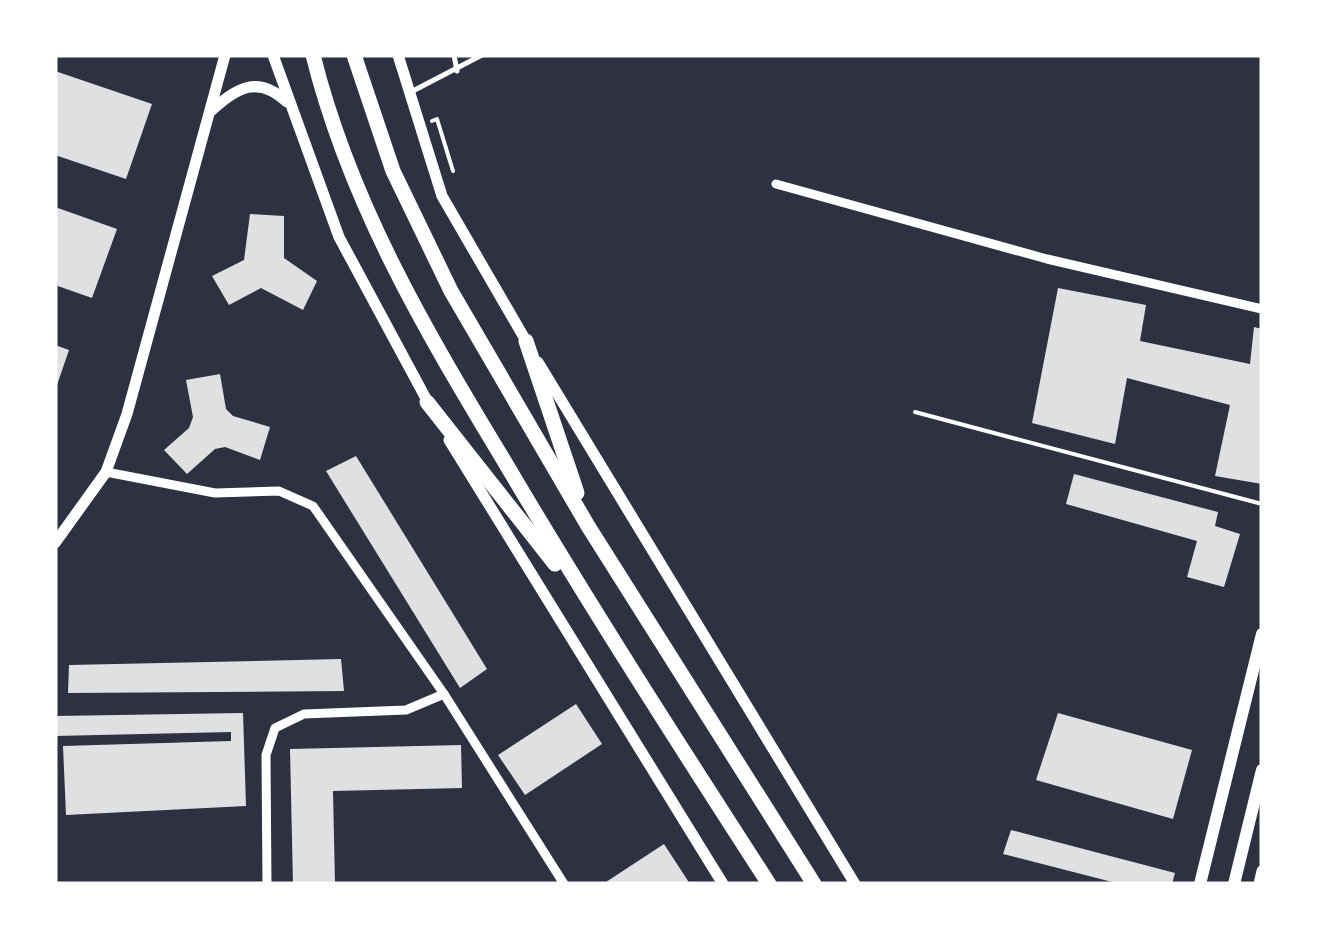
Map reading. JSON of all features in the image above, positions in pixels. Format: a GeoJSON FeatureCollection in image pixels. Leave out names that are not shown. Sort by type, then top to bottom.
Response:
{"type":"FeatureCollection","features":[{"type":"Feature","properties":{"kind":"highway"},"geometry":{"type":"LineString","coordinates":[[313,55],[358,196],[414,311],[594,613],[769,884]]}},
{"type":"Feature","properties":{"kind":"highway"},"geometry":{"type":"LineString","coordinates":[[354,55],[393,172],[450,291],[588,526],[814,884]]}},
{"type":"Feature","properties":{"kind":"highway"},"geometry":{"type":"LineString","coordinates":[[526,341],[588,526]]}},
{"type":"Feature","properties":{"kind":"highway"},"geometry":{"type":"LineString","coordinates":[[427,402],[594,613]]}},
{"type":"Feature","properties":{"kind":"main road"},"geometry":{"type":"LineString","coordinates":[[1200,884],[1262,634]]}},
{"type":"Feature","properties":{"kind":"main road"},"geometry":{"type":"LineString","coordinates":[[1234,884],[1262,770]]}},
{"type":"Feature","properties":{"kind":"street"},"geometry":{"type":"LineString","coordinates":[[55,543],[106,472],[126,414],[225,55]]}},
{"type":"Feature","properties":{"kind":"street"},"geometry":{"type":"LineString","coordinates":[[273,55],[339,237],[427,402],[723,884]]}},
{"type":"Feature","properties":{"kind":"street"},"geometry":{"type":"LineString","coordinates":[[398,55],[442,196],[855,884]]}},
{"type":"Feature","properties":{"kind":"street"},"geometry":{"type":"LineString","coordinates":[[208,114],[226,96],[248,86],[273,89],[291,106]]}},
{"type":"Feature","properties":{"kind":"street"},"geometry":{"type":"LineString","coordinates":[[776,184],[1047,260],[1262,309]]}},
{"type":"Feature","properties":{"kind":"street"},"geometry":{"type":"LineString","coordinates":[[106,472],[215,493],[279,491],[313,506],[444,694],[564,884]]}},
{"type":"Feature","properties":{"kind":"street"},"geometry":{"type":"LineString","coordinates":[[267,884],[266,754],[275,728],[304,714],[406,710],[444,694]]}},
{"type":"Feature","properties":{"kind":"street"},"geometry":{"type":"LineString","coordinates":[[1258,884],[1262,870]]}},
{"type":"Feature","properties":{"kind":"lane"},"geometry":{"type":"LineString","coordinates":[[454,55],[457,71]]}},
{"type":"Feature","properties":{"kind":"lane"},"geometry":{"type":"LineString","coordinates":[[408,93],[482,55]]}},
{"type":"Feature","properties":{"kind":"path"},"geometry":{"type":"LineString","coordinates":[[437,119],[453,172]]}},
{"type":"Feature","properties":{"kind":"path"},"geometry":{"type":"LineString","coordinates":[[915,412],[1262,504]]}},
{"type":"Feature","properties":{"kind":"building"},"geometry":{"type":"Polygon","coordinates":[[[55,71],[152,104],[126,179],[55,155],[55,71]]]}},
{"type":"Feature","properties":{"kind":"building"},"geometry":{"type":"Polygon","coordinates":[[[55,207],[117,229],[92,298],[55,285],[55,207]]]}},
{"type":"Feature","properties":{"kind":"building"},"geometry":{"type":"Polygon","coordinates":[[[250,214],[284,216],[284,258],[317,281],[303,310],[261,288],[229,305],[212,276],[244,260],[250,214]]]}},
{"type":"Feature","properties":{"kind":"building"},"geometry":{"type":"Polygon","coordinates":[[[1058,288],[1146,305],[1140,341],[1250,364],[1254,327],[1262,329],[1262,484],[1215,476],[1230,405],[1127,378],[1115,444],[1032,423],[1058,288]]]}},
{"type":"Feature","properties":{"kind":"building"},"geometry":{"type":"Polygon","coordinates":[[[55,345],[69,350],[56,388],[55,388],[55,345]]]}},
{"type":"Feature","properties":{"kind":"building"},"geometry":{"type":"Polygon","coordinates":[[[220,374],[226,409],[233,416],[270,427],[260,460],[225,447],[215,449],[187,474],[164,450],[189,428],[193,417],[186,380],[220,374]]]}},
{"type":"Feature","properties":{"kind":"building"},"geometry":{"type":"Polygon","coordinates":[[[356,456],[487,669],[460,688],[326,471],[356,456]]]}},
{"type":"Feature","properties":{"kind":"building"},"geometry":{"type":"Polygon","coordinates":[[[1074,474],[1218,512],[1215,526],[1240,534],[1224,587],[1187,577],[1197,541],[1066,504],[1074,474]]]}},
{"type":"Feature","properties":{"kind":"building"},"geometry":{"type":"Polygon","coordinates":[[[341,659],[344,691],[68,693],[69,665],[341,659]]]}},
{"type":"Feature","properties":{"kind":"building"},"geometry":{"type":"Polygon","coordinates":[[[576,704],[602,744],[525,795],[498,755],[576,704]]]}},
{"type":"Feature","properties":{"kind":"building"},"geometry":{"type":"Polygon","coordinates":[[[243,713],[246,806],[66,815],[63,746],[231,741],[231,732],[55,736],[55,716],[243,713]]]}},
{"type":"Feature","properties":{"kind":"building"},"geometry":{"type":"Polygon","coordinates":[[[1058,713],[1192,750],[1173,819],[1036,780],[1058,713]]]}},
{"type":"Feature","properties":{"kind":"building"},"geometry":{"type":"Polygon","coordinates":[[[461,745],[462,788],[333,791],[335,884],[293,884],[290,749],[461,745]]]}},
{"type":"Feature","properties":{"kind":"building"},"geometry":{"type":"Polygon","coordinates":[[[1011,830],[1175,873],[1172,884],[1120,884],[1003,854],[1011,830]]]}},
{"type":"Feature","properties":{"kind":"building"},"geometry":{"type":"Polygon","coordinates":[[[664,844],[690,884],[603,884],[664,844]]]}}]}
